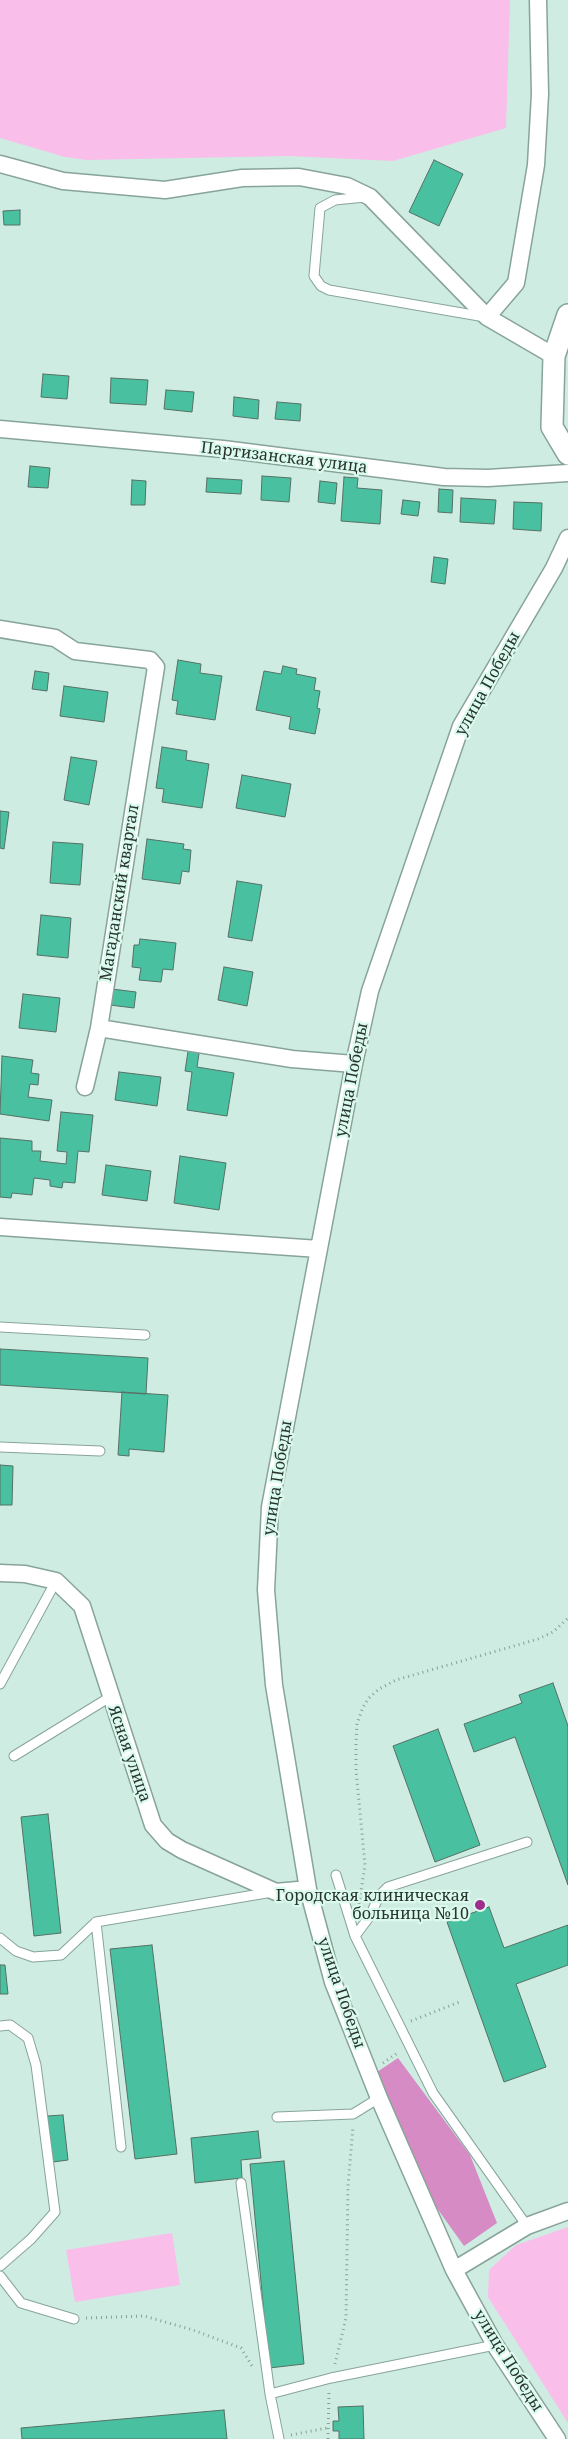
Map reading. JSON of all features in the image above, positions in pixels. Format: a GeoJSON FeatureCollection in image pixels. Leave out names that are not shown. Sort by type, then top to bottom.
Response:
{"type":"FeatureCollection","features":[{"type":"Feature","properties":{"kind":"street"},"geometry":{"type":"LineString","coordinates":[[487,317],[516,283],[536,165],[540,94],[538,0]]}},
{"type":"Feature","properties":{"kind":"street"},"geometry":{"type":"LineString","coordinates":[[0,164],[63,181],[165,190],[242,178],[299,177],[347,186],[370,197],[487,317],[554,356]]}},
{"type":"Feature","properties":{"kind":"street"},"geometry":{"type":"LineString","coordinates":[[568,315],[554,356],[552,427],[568,454]]}},
{"type":"Feature","properties":{"kind":"street","name":"Партизанская улица"},"geometry":{"type":"LineString","coordinates":[[0,429],[223,449],[444,477],[488,478],[568,473]]}},
{"type":"Feature","properties":{"kind":"street","name":"улица Победы"},"geometry":{"type":"LineString","coordinates":[[557,2439],[495,2345],[454,2270],[379,2098],[334,1982],[308,1889],[274,1685],[266,1590],[270,1507],[354,1064],[370,990],[461,726],[554,568],[568,538]]}},
{"type":"Feature","properties":{"kind":"street","name":"Магаданский квартал"},"geometry":{"type":"LineString","coordinates":[[0,629],[55,638],[74,651],[150,660],[156,667],[99,1028],[86,1088]]}},
{"type":"Feature","properties":{"kind":"street"},"geometry":{"type":"LineString","coordinates":[[99,1028],[292,1058],[354,1064]]}},
{"type":"Feature","properties":{"kind":"street"},"geometry":{"type":"LineString","coordinates":[[0,1227],[319,1249]]}},
{"type":"Feature","properties":{"kind":"street"},"geometry":{"type":"LineString","coordinates":[[0,1573],[25,1574],[56,1580]]}},
{"type":"Feature","properties":{"kind":"street","name":"Ясная улица"},"geometry":{"type":"LineString","coordinates":[[56,1580],[82,1606],[153,1825],[167,1840],[182,1850],[276,1892],[308,1889]]}},
{"type":"Feature","properties":{"kind":"street"},"geometry":{"type":"LineString","coordinates":[[454,2270],[528,2226],[568,2211]]}},
{"type":"Feature","properties":{"kind":"lane"},"geometry":{"type":"LineString","coordinates":[[370,197],[335,200],[320,208],[314,276],[321,286],[329,290],[487,317]]}},
{"type":"Feature","properties":{"kind":"lane"},"geometry":{"type":"LineString","coordinates":[[0,1327],[144,1335]]}},
{"type":"Feature","properties":{"kind":"lane"},"geometry":{"type":"LineString","coordinates":[[0,1447],[100,1451]]}},
{"type":"Feature","properties":{"kind":"lane"},"geometry":{"type":"LineString","coordinates":[[0,1684],[56,1580]]}},
{"type":"Feature","properties":{"kind":"lane"},"geometry":{"type":"LineString","coordinates":[[14,1756],[110,1697]]}},
{"type":"Feature","properties":{"kind":"lane"},"geometry":{"type":"LineString","coordinates":[[355,1936],[370,1916],[379,1896],[388,1886],[527,1842]]}},
{"type":"Feature","properties":{"kind":"lane"},"geometry":{"type":"LineString","coordinates":[[336,1876],[355,1936],[398,2026],[433,2093],[528,2226]]}},
{"type":"Feature","properties":{"kind":"lane"},"geometry":{"type":"LineString","coordinates":[[0,1938],[16,1951],[34,1958],[61,1954],[96,1922],[276,1892]]}},
{"type":"Feature","properties":{"kind":"lane"},"geometry":{"type":"LineString","coordinates":[[96,1922],[121,2147]]}},
{"type":"Feature","properties":{"kind":"lane"},"geometry":{"type":"LineString","coordinates":[[0,2026],[10,2025],[28,2038],[36,2065],[55,2212],[31,2239],[0,2266]]}},
{"type":"Feature","properties":{"kind":"lane"},"geometry":{"type":"LineString","coordinates":[[277,2118],[353,2114],[379,2098]]}},
{"type":"Feature","properties":{"kind":"lane"},"geometry":{"type":"LineString","coordinates":[[241,2183],[270,2394],[278,2438]]}},
{"type":"Feature","properties":{"kind":"lane"},"geometry":{"type":"LineString","coordinates":[[0,2276],[21,2303],[74,2319]]}},
{"type":"Feature","properties":{"kind":"lane"},"geometry":{"type":"LineString","coordinates":[[270,2394],[331,2378],[495,2345]]}},
{"type":"Feature","properties":{"kind":"path"},"geometry":{"type":"LineString","coordinates":[[350,1920],[358,1911],[365,1865],[356,1770],[356,1742],[357,1724],[366,1703],[379,1689],[396,1680],[538,1639],[553,1632],[568,1618]]}},
{"type":"Feature","properties":{"kind":"path"},"geometry":{"type":"LineString","coordinates":[[369,2072],[404,2049],[398,2026],[462,2001]]}},
{"type":"Feature","properties":{"kind":"path"},"geometry":{"type":"LineString","coordinates":[[328,2439],[327,2428],[331,2378],[346,2318],[347,2228],[353,2114]]}},
{"type":"Feature","properties":{"kind":"path"},"geometry":{"type":"LineString","coordinates":[[74,2319],[144,2316],[193,2330],[241,2348],[270,2394]]}},
{"type":"Feature","properties":{"kind":"path"},"geometry":{"type":"LineString","coordinates":[[278,2438],[327,2428]]}},
{"type":"Feature","properties":{"kind":"shaded area"},"geometry":{"type":"Polygon","coordinates":[[[0,0],[510,0],[506,128],[393,161],[289,156],[86,160],[65,157],[0,138],[0,0]]]}},
{"type":"Feature","properties":{"kind":"shaded area"},"geometry":{"type":"Polygon","coordinates":[[[398,2058],[470,2155],[497,2223],[464,2246],[434,2204],[371,2076],[398,2058]]]}},
{"type":"Feature","properties":{"kind":"shaded area"},"geometry":{"type":"Polygon","coordinates":[[[568,2227],[568,2423],[488,2297],[489,2270],[516,2245],[568,2227]]]}},
{"type":"Feature","properties":{"kind":"shaded area"},"geometry":{"type":"Polygon","coordinates":[[[172,2233],[180,2285],[75,2302],[66,2250],[172,2233]]]}},
{"type":"Feature","properties":{"kind":"building"},"geometry":{"type":"Polygon","coordinates":[[[434,160],[463,174],[439,226],[409,212],[434,160]]]}},
{"type":"Feature","properties":{"kind":"building"},"geometry":{"type":"Polygon","coordinates":[[[20,210],[20,225],[4,225],[3,211],[20,210]]]}},
{"type":"Feature","properties":{"kind":"building"},"geometry":{"type":"Polygon","coordinates":[[[43,374],[69,376],[67,399],[41,397],[43,374]]]}},
{"type":"Feature","properties":{"kind":"building"},"geometry":{"type":"Polygon","coordinates":[[[111,378],[148,380],[146,405],[110,403],[111,378]]]}},
{"type":"Feature","properties":{"kind":"building"},"geometry":{"type":"Polygon","coordinates":[[[166,390],[194,392],[192,412],[164,409],[166,390]]]}},
{"type":"Feature","properties":{"kind":"building"},"geometry":{"type":"Polygon","coordinates":[[[234,397],[259,400],[258,419],[233,416],[234,397]]]}},
{"type":"Feature","properties":{"kind":"building"},"geometry":{"type":"Polygon","coordinates":[[[277,402],[301,404],[300,421],[275,419],[277,402]]]}},
{"type":"Feature","properties":{"kind":"building"},"geometry":{"type":"Polygon","coordinates":[[[30,466],[50,468],[48,488],[28,487],[30,466]]]}},
{"type":"Feature","properties":{"kind":"building"},"geometry":{"type":"Polygon","coordinates":[[[262,476],[291,478],[289,502],[261,500],[262,476]]]}},
{"type":"Feature","properties":{"kind":"building"},"geometry":{"type":"Polygon","coordinates":[[[344,477],[358,478],[357,488],[382,490],[380,524],[341,521],[344,477]]]}},
{"type":"Feature","properties":{"kind":"building"},"geometry":{"type":"Polygon","coordinates":[[[207,478],[242,480],[241,494],[206,492],[207,478]]]}},
{"type":"Feature","properties":{"kind":"building"},"geometry":{"type":"Polygon","coordinates":[[[132,480],[146,481],[145,505],[131,505],[132,480]]]}},
{"type":"Feature","properties":{"kind":"building"},"geometry":{"type":"Polygon","coordinates":[[[320,481],[337,483],[335,504],[318,502],[320,481]]]}},
{"type":"Feature","properties":{"kind":"building"},"geometry":{"type":"Polygon","coordinates":[[[439,489],[453,490],[452,513],[438,512],[439,489]]]}},
{"type":"Feature","properties":{"kind":"building"},"geometry":{"type":"Polygon","coordinates":[[[461,498],[496,500],[494,524],[460,522],[461,498]]]}},
{"type":"Feature","properties":{"kind":"building"},"geometry":{"type":"Polygon","coordinates":[[[403,500],[420,502],[418,516],[401,514],[403,500]]]}},
{"type":"Feature","properties":{"kind":"building"},"geometry":{"type":"Polygon","coordinates":[[[514,502],[542,503],[541,531],[513,529],[514,502]]]}},
{"type":"Feature","properties":{"kind":"building"},"geometry":{"type":"Polygon","coordinates":[[[434,557],[448,559],[445,584],[431,582],[434,557]]]}},
{"type":"Feature","properties":{"kind":"building"},"geometry":{"type":"Polygon","coordinates":[[[178,660],[201,664],[200,673],[222,676],[215,720],[176,714],[178,701],[172,700],[178,660]]]}},
{"type":"Feature","properties":{"kind":"building"},"geometry":{"type":"Polygon","coordinates":[[[283,666],[297,669],[296,674],[316,678],[314,690],[320,691],[317,708],[320,709],[315,734],[289,729],[291,717],[256,710],[264,671],[281,674],[283,666]]]}},
{"type":"Feature","properties":{"kind":"building"},"geometry":{"type":"Polygon","coordinates":[[[35,671],[49,673],[47,691],[32,689],[35,671]]]}},
{"type":"Feature","properties":{"kind":"building"},"geometry":{"type":"Polygon","coordinates":[[[64,686],[108,692],[104,722],[60,716],[64,686]]]}},
{"type":"Feature","properties":{"kind":"building"},"geometry":{"type":"Polygon","coordinates":[[[162,747],[187,751],[186,760],[209,764],[202,808],[162,802],[164,789],[156,788],[162,747]]]}},
{"type":"Feature","properties":{"kind":"building"},"geometry":{"type":"Polygon","coordinates":[[[71,757],[97,761],[89,805],[64,800],[71,757]]]}},
{"type":"Feature","properties":{"kind":"building"},"geometry":{"type":"Polygon","coordinates":[[[242,775],[291,784],[285,817],[236,808],[242,775]]]}},
{"type":"Feature","properties":{"kind":"building"},"geometry":{"type":"Polygon","coordinates":[[[0,811],[9,812],[4,849],[0,848],[0,811]]]}},
{"type":"Feature","properties":{"kind":"building"},"geometry":{"type":"Polygon","coordinates":[[[147,839],[184,844],[183,849],[191,850],[189,872],[182,871],[180,884],[142,879],[147,839]]]}},
{"type":"Feature","properties":{"kind":"building"},"geometry":{"type":"Polygon","coordinates":[[[53,842],[83,844],[80,885],[50,883],[53,842]]]}},
{"type":"Feature","properties":{"kind":"building"},"geometry":{"type":"Polygon","coordinates":[[[237,881],[262,885],[252,941],[228,937],[237,881]]]}},
{"type":"Feature","properties":{"kind":"building"},"geometry":{"type":"Polygon","coordinates":[[[41,915],[71,918],[68,958],[37,955],[41,915]]]}},
{"type":"Feature","properties":{"kind":"building"},"geometry":{"type":"Polygon","coordinates":[[[140,939],[176,943],[173,970],[163,969],[161,982],[139,980],[141,968],[132,967],[134,945],[139,945],[140,939]]]}},
{"type":"Feature","properties":{"kind":"building"},"geometry":{"type":"Polygon","coordinates":[[[224,967],[253,972],[247,1006],[218,1000],[224,967]]]}},
{"type":"Feature","properties":{"kind":"building"},"geometry":{"type":"Polygon","coordinates":[[[112,989],[136,992],[134,1008],[110,1005],[112,989]]]}},
{"type":"Feature","properties":{"kind":"building"},"geometry":{"type":"Polygon","coordinates":[[[23,994],[60,998],[56,1032],[19,1028],[23,994]]]}},
{"type":"Feature","properties":{"kind":"building"},"geometry":{"type":"Polygon","coordinates":[[[189,1045],[200,1047],[197,1067],[234,1073],[227,1116],[187,1110],[192,1072],[185,1071],[189,1045]]]}},
{"type":"Feature","properties":{"kind":"building"},"geometry":{"type":"Polygon","coordinates":[[[2,1056],[33,1060],[31,1073],[39,1074],[38,1085],[30,1084],[28,1097],[52,1100],[49,1121],[0,1114],[2,1056]]]}},
{"type":"Feature","properties":{"kind":"building"},"geometry":{"type":"Polygon","coordinates":[[[119,1072],[161,1077],[157,1106],[115,1100],[119,1072]]]}},
{"type":"Feature","properties":{"kind":"building"},"geometry":{"type":"Polygon","coordinates":[[[61,1112],[93,1115],[89,1152],[78,1151],[75,1183],[63,1182],[62,1188],[50,1186],[50,1180],[34,1178],[32,1195],[12,1193],[11,1198],[0,1197],[0,1138],[32,1141],[32,1151],[41,1151],[40,1161],[66,1164],[67,1152],[57,1151],[61,1112]]]}},
{"type":"Feature","properties":{"kind":"building"},"geometry":{"type":"Polygon","coordinates":[[[180,1156],[226,1163],[219,1210],[174,1203],[180,1156]]]}},
{"type":"Feature","properties":{"kind":"building"},"geometry":{"type":"Polygon","coordinates":[[[106,1165],[151,1171],[147,1201],[102,1195],[106,1165]]]}},
{"type":"Feature","properties":{"kind":"building"},"geometry":{"type":"Polygon","coordinates":[[[0,1349],[148,1358],[146,1394],[0,1385],[0,1349]]]}},
{"type":"Feature","properties":{"kind":"building"},"geometry":{"type":"Polygon","coordinates":[[[122,1392],[168,1395],[164,1452],[129,1449],[129,1456],[118,1455],[122,1392]]]}},
{"type":"Feature","properties":{"kind":"building"},"geometry":{"type":"Polygon","coordinates":[[[0,1465],[13,1466],[12,1505],[0,1505],[0,1465]]]}},
{"type":"Feature","properties":{"kind":"building"},"geometry":{"type":"Polygon","coordinates":[[[553,1683],[568,1726],[568,1885],[515,1737],[474,1752],[464,1724],[522,1703],[519,1695],[553,1683]]]}},
{"type":"Feature","properties":{"kind":"building"},"geometry":{"type":"Polygon","coordinates":[[[438,1729],[480,1845],[435,1862],[393,1746],[438,1729]]]}},
{"type":"Feature","properties":{"kind":"building"},"geometry":{"type":"Polygon","coordinates":[[[48,1814],[61,1933],[34,1936],[21,1817],[48,1814]]]}},
{"type":"Feature","properties":{"kind":"building"},"geometry":{"type":"Polygon","coordinates":[[[489,1907],[504,1948],[568,1925],[568,1965],[516,1984],[546,2067],[504,2082],[447,1922],[489,1907]]]}},
{"type":"Feature","properties":{"kind":"building"},"geometry":{"type":"Polygon","coordinates":[[[152,1945],[177,2154],[135,2159],[110,1949],[152,1945]]]}},
{"type":"Feature","properties":{"kind":"building"},"geometry":{"type":"Polygon","coordinates":[[[0,1965],[5,1965],[8,1994],[0,1994],[0,1965]]]}},
{"type":"Feature","properties":{"kind":"building"},"geometry":{"type":"Polygon","coordinates":[[[63,2115],[68,2160],[53,2162],[47,2116],[63,2115]]]}},
{"type":"Feature","properties":{"kind":"building"},"geometry":{"type":"Polygon","coordinates":[[[258,2131],[261,2158],[241,2160],[242,2178],[195,2183],[191,2138],[258,2131]]]}},
{"type":"Feature","properties":{"kind":"building"},"geometry":{"type":"Polygon","coordinates":[[[284,2161],[304,2364],[269,2368],[250,2164],[284,2161]]]}},
{"type":"Feature","properties":{"kind":"building"},"geometry":{"type":"Polygon","coordinates":[[[363,2406],[364,2439],[339,2439],[339,2431],[333,2431],[333,2421],[339,2421],[338,2407],[363,2406]]]}},
{"type":"Feature","properties":{"kind":"building"},"geometry":{"type":"Polygon","coordinates":[[[224,2410],[227,2439],[22,2439],[21,2428],[224,2410]]]}},
{"type":"Feature","properties":{"kind":"place","name":"Городская клиническая больница №10"},"geometry":{"type":"Point","coordinates":[480,1905]}}]}
